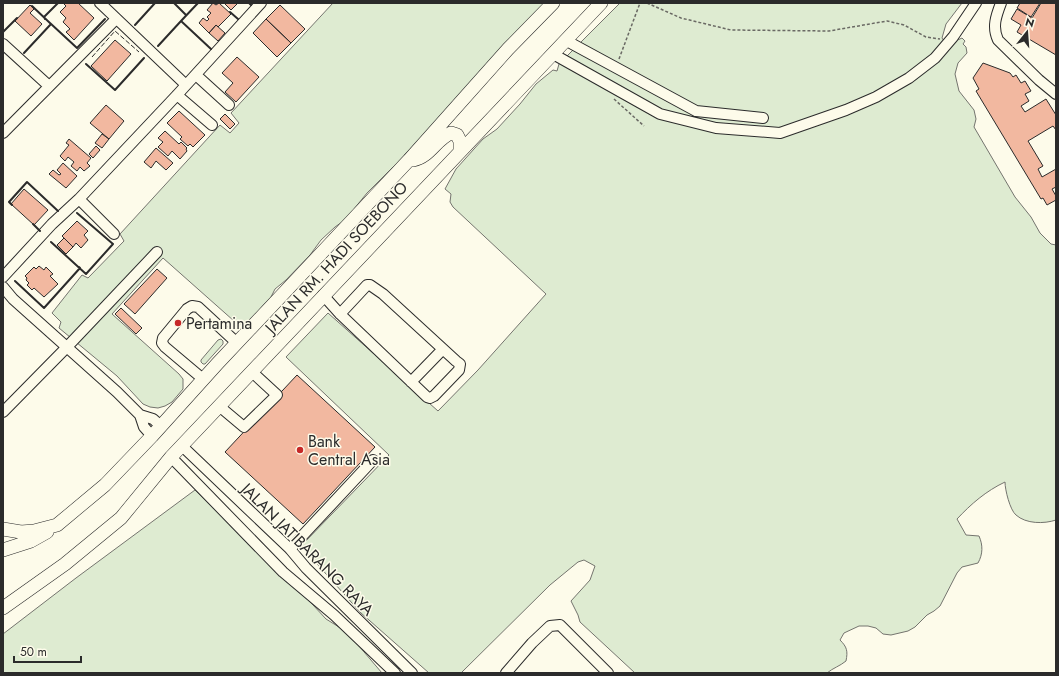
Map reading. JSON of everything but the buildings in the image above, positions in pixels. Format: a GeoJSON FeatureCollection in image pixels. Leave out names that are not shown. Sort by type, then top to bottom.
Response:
{"type":"FeatureCollection","features":[{"type":"Feature","properties":{"kind":"main road","name":"JALAN RM. HADI SOEBONO"},"geometry":{"type":"LineString","coordinates":[[3,529],[21,532],[34,531],[57,525],[105,485],[409,160],[508,49],[553,3]]}},
{"type":"Feature","properties":{"kind":"main road","name":"JALAN RM. HADI SOEBONO"},"geometry":{"type":"LineString","coordinates":[[6,603],[65,564],[121,518],[172,457],[219,406],[601,3]]}},
{"type":"Feature","properties":{"kind":"main road"},"geometry":{"type":"LineString","coordinates":[[409,160],[422,158],[442,139],[451,133],[457,134],[459,138],[460,152]]}},
{"type":"Feature","properties":{"kind":"main road"},"geometry":{"type":"LineString","coordinates":[[3,550],[39,538],[57,525]]}},
{"type":"Feature","properties":{"kind":"street"},"geometry":{"type":"LineString","coordinates":[[100,3],[186,85]]}},
{"type":"Feature","properties":{"kind":"street"},"geometry":{"type":"LineString","coordinates":[[3,277],[196,75],[261,3]]}},
{"type":"Feature","properties":{"kind":"street"},"geometry":{"type":"LineString","coordinates":[[553,54],[660,114],[716,128],[780,133],[846,110],[876,97],[909,78],[935,58],[953,37],[976,3]]}},
{"type":"Feature","properties":{"kind":"street"},"geometry":{"type":"LineString","coordinates":[[1001,3],[994,25],[995,34],[998,40],[1039,80],[1056,94]]}},
{"type":"Feature","properties":{"kind":"street"},"geometry":{"type":"LineString","coordinates":[[4,129],[116,18]]}},
{"type":"Feature","properties":{"kind":"street"},"geometry":{"type":"LineString","coordinates":[[566,40],[696,111],[716,128]]}},
{"type":"Feature","properties":{"kind":"street"},"geometry":{"type":"LineString","coordinates":[[3,44],[49,86]]}},
{"type":"Feature","properties":{"kind":"street"},"geometry":{"type":"LineString","coordinates":[[196,75],[229,105]]}},
{"type":"Feature","properties":{"kind":"street"},"geometry":{"type":"LineString","coordinates":[[177,95],[212,125]]}},
{"type":"Feature","properties":{"kind":"street"},"geometry":{"type":"LineString","coordinates":[[696,111],[763,118]]}},
{"type":"Feature","properties":{"kind":"street"},"geometry":{"type":"LineString","coordinates":[[79,199],[114,234]]}},
{"type":"Feature","properties":{"kind":"street"},"geometry":{"type":"LineString","coordinates":[[3,412],[157,252]]}},
{"type":"Feature","properties":{"kind":"street"},"geometry":{"type":"LineString","coordinates":[[323,295],[340,314],[427,397],[430,398],[434,396],[459,370],[460,364],[383,294],[370,285],[367,285],[340,314]]}},
{"type":"Feature","properties":{"kind":"street"},"geometry":{"type":"LineString","coordinates":[[3,287],[13,299],[117,392],[140,415],[144,427],[152,436]]}},
{"type":"Feature","properties":{"kind":"street"},"geometry":{"type":"LineString","coordinates":[[203,379],[162,343],[163,338],[187,309],[192,306],[198,307],[237,343]]}},
{"type":"Feature","properties":{"kind":"street"},"geometry":{"type":"LineString","coordinates":[[411,382],[443,349]]}},
{"type":"Feature","properties":{"kind":"street"},"geometry":{"type":"LineString","coordinates":[[219,406],[244,427],[277,395],[252,372]]}},
{"type":"Feature","properties":{"kind":"street"},"geometry":{"type":"LineString","coordinates":[[140,415],[153,419],[161,426]]}},
{"type":"Feature","properties":{"kind":"street","name":"JALAN JATIBARANG RAYA"},"geometry":{"type":"LineString","coordinates":[[182,446],[290,549],[306,568],[412,673]]}},
{"type":"Feature","properties":{"kind":"street","name":"JALAN JATIBARANG RAYA"},"geometry":{"type":"LineString","coordinates":[[172,457],[271,560],[334,615],[395,673]]}},
{"type":"Feature","properties":{"kind":"street"},"geometry":{"type":"LineString","coordinates":[[290,549],[373,460]]}},
{"type":"Feature","properties":{"kind":"street"},"geometry":{"type":"LineString","coordinates":[[296,582],[306,568]]}},
{"type":"Feature","properties":{"kind":"street"},"geometry":{"type":"LineString","coordinates":[[506,673],[532,643],[550,626],[560,625],[608,673]]}},
{"type":"Feature","properties":{"kind":"path"},"geometry":{"type":"LineString","coordinates":[[646,3],[681,18],[731,30],[829,31],[887,21],[904,26],[926,37],[945,40],[953,37]]}},
{"type":"Feature","properties":{"kind":"green space"},"geometry":{"type":"Polygon","coordinates":[[[333,3],[546,3],[397,163],[367,193],[345,220],[321,240],[310,255],[286,280],[275,289],[271,297],[247,323],[241,324],[234,321],[163,258],[112,314],[183,379],[183,389],[172,402],[158,408],[143,404],[117,376],[59,328],[61,322],[52,313],[82,275],[88,278],[124,241],[120,234],[220,125],[230,133],[239,123],[231,113],[333,3]]]}},
{"type":"Feature","properties":{"kind":"green space"},"geometry":{"type":"Polygon","coordinates":[[[620,3],[962,3],[946,24],[942,38],[947,45],[962,38],[965,41],[963,44],[966,47],[967,53],[958,63],[955,74],[959,91],[974,110],[976,119],[974,127],[1015,197],[1031,217],[1040,233],[1051,244],[1056,245],[1056,520],[1046,522],[1030,522],[1020,518],[1016,515],[1010,504],[1005,482],[991,489],[973,503],[957,519],[966,535],[979,536],[982,546],[982,553],[978,563],[962,567],[957,573],[940,606],[908,631],[891,635],[883,634],[876,628],[859,626],[844,633],[840,640],[846,649],[846,661],[827,673],[635,673],[580,622],[571,601],[590,580],[595,566],[584,560],[578,562],[550,585],[461,673],[429,673],[361,613],[301,546],[389,455],[286,357],[328,313],[438,411],[478,370],[546,294],[453,207],[450,202],[451,194],[445,189],[456,169],[483,139],[497,129],[536,84],[553,70],[557,71],[559,64],[620,3]]]}},
{"type":"Feature","properties":{"kind":"green space"},"geometry":{"type":"Polygon","coordinates":[[[221,339],[223,344],[205,364],[203,364],[201,360],[218,340],[221,339]]]}},
{"type":"Feature","properties":{"kind":"green space"},"geometry":{"type":"Polygon","coordinates":[[[195,490],[301,592],[326,619],[347,632],[382,673],[3,673],[3,634],[195,490]]]}},
{"type":"Feature","properties":{"kind":"fence"},"geometry":{"type":"LineString","coordinates":[[92,57],[115,31],[139,52]]}},
{"type":"Feature","properties":{"kind":"wall"},"geometry":{"type":"LineString","coordinates":[[45,19],[44,17],[58,3]]}},
{"type":"Feature","properties":{"kind":"wall"},"geometry":{"type":"LineString","coordinates":[[135,25],[155,3]]}},
{"type":"Feature","properties":{"kind":"wall"},"geometry":{"type":"LineString","coordinates":[[174,3],[186,15]]}},
{"type":"Feature","properties":{"kind":"wall"},"geometry":{"type":"LineString","coordinates":[[198,3],[181,21],[211,49]]}},
{"type":"Feature","properties":{"kind":"wall"},"geometry":{"type":"LineString","coordinates":[[24,53],[51,24],[32,6]]}},
{"type":"Feature","properties":{"kind":"wall"},"geometry":{"type":"LineString","coordinates":[[230,12],[238,19]]}},
{"type":"Feature","properties":{"kind":"wall"},"geometry":{"type":"LineString","coordinates":[[3,32],[17,18]]}},
{"type":"Feature","properties":{"kind":"wall"},"geometry":{"type":"LineString","coordinates":[[50,23],[77,48],[105,19]]}},
{"type":"Feature","properties":{"kind":"wall"},"geometry":{"type":"LineString","coordinates":[[158,46],[181,21]]}},
{"type":"Feature","properties":{"kind":"wall"},"geometry":{"type":"LineString","coordinates":[[86,64],[115,90],[144,58]]}},
{"type":"Feature","properties":{"kind":"wall"},"geometry":{"type":"LineString","coordinates":[[12,205],[9,202],[27,182],[58,211]]}},
{"type":"Feature","properties":{"kind":"wall"},"geometry":{"type":"LineString","coordinates":[[51,242],[86,274],[113,244],[77,213]]}},
{"type":"Feature","properties":{"kind":"wall"},"geometry":{"type":"LineString","coordinates":[[33,224],[40,231]]}},
{"type":"Feature","properties":{"kind":"wall"},"geometry":{"type":"LineString","coordinates":[[15,281],[44,308],[80,268],[79,267]]}},
{"type":"Feature","properties":{"kind":"place","name":"Pertamina"},"geometry":{"type":"Point","coordinates":[178,323]}},
{"type":"Feature","properties":{"kind":"place","name":"Bank Central Asia"},"geometry":{"type":"Point","coordinates":[300,450]}}]}
